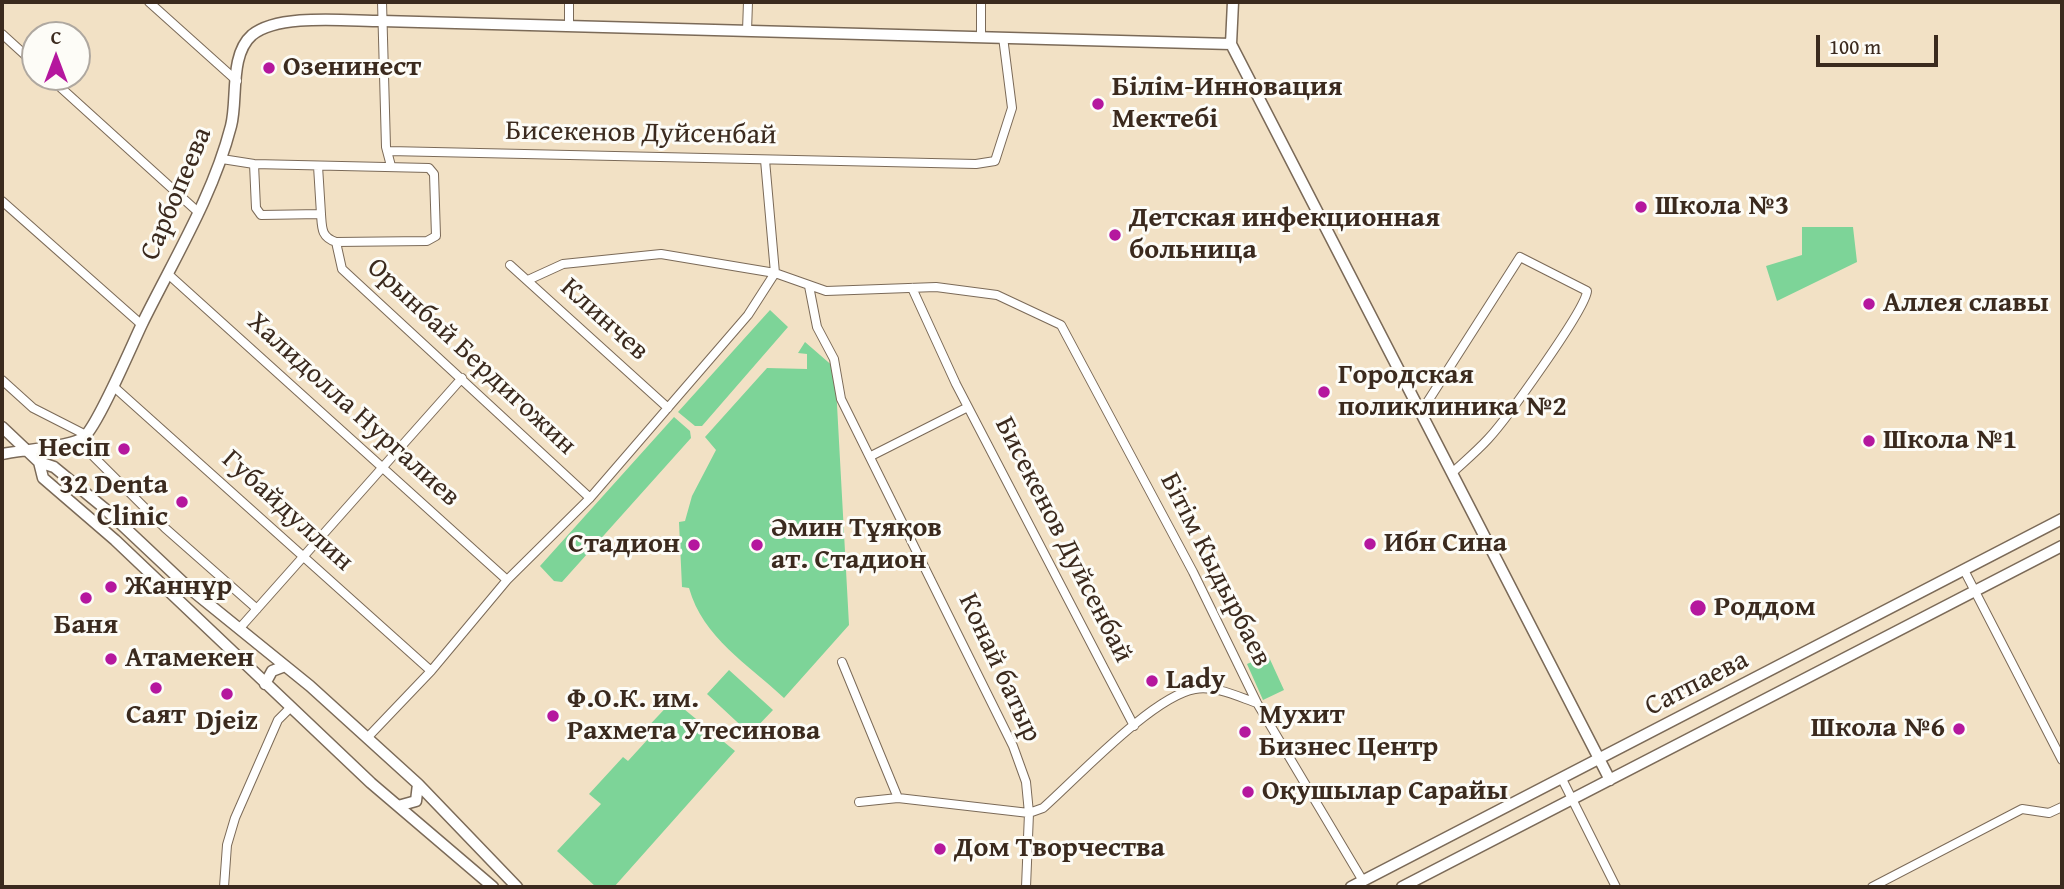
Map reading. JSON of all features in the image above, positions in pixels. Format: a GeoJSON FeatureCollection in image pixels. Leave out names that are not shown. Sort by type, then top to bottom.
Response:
{"type":"FeatureCollection","features":[{"type":"Feature","properties":{"kind":"street"},"geometry":{"type":"LineString","coordinates":[[149,2],[212,55],[237,80]]}},
{"type":"Feature","properties":{"kind":"street"},"geometry":{"type":"LineString","coordinates":[[382,2],[391,166]]}},
{"type":"Feature","properties":{"kind":"street"},"geometry":{"type":"LineString","coordinates":[[569,2],[569,24]]}},
{"type":"Feature","properties":{"kind":"street"},"geometry":{"type":"LineString","coordinates":[[747,32],[748,2]]}},
{"type":"Feature","properties":{"kind":"street"},"geometry":{"type":"LineString","coordinates":[[981,2],[981,36]]}},
{"type":"Feature","properties":{"kind":"street"},"geometry":{"type":"LineString","coordinates":[[1233,2],[1231,44],[1610,780]]}},
{"type":"Feature","properties":{"kind":"street","name":"Сарбопеева"},"geometry":{"type":"LineString","coordinates":[[82,438],[113,386],[222,159],[232,122],[242,50],[251,36],[265,27],[283,22],[382,21],[569,24],[747,32],[1231,44]]}},
{"type":"Feature","properties":{"kind":"street"},"geometry":{"type":"LineString","coordinates":[[2,34],[21,51]]}},
{"type":"Feature","properties":{"kind":"street","name":"Бисекенов Дуйсенбай"},"geometry":{"type":"LineString","coordinates":[[389,151],[976,164],[995,161],[1012,108],[1003,37]]}},
{"type":"Feature","properties":{"kind":"street"},"geometry":{"type":"LineString","coordinates":[[64,91],[198,212]]}},
{"type":"Feature","properties":{"kind":"street","name":"Орынбай Бердигожин"},"geometry":{"type":"LineString","coordinates":[[222,159],[254,164],[422,166],[434,174],[436,236],[427,241],[337,242],[342,269],[590,498]]}},
{"type":"Feature","properties":{"kind":"street"},"geometry":{"type":"LineString","coordinates":[[367,738],[430,671],[507,580],[590,498],[737,330],[775,272],[765,160]]}},
{"type":"Feature","properties":{"kind":"street"},"geometry":{"type":"LineString","coordinates":[[254,164],[256,208],[261,215],[321,214]]}},
{"type":"Feature","properties":{"kind":"street"},"geometry":{"type":"LineString","coordinates":[[318,166],[322,231],[328,239],[337,242]]}},
{"type":"Feature","properties":{"kind":"street"},"geometry":{"type":"LineString","coordinates":[[2,201],[142,325]]}},
{"type":"Feature","properties":{"kind":"street","name":"Бiтiм Кыдырбаев"},"geometry":{"type":"LineString","coordinates":[[528,280],[563,264],[661,254],[775,272],[826,291],[912,288],[996,295],[1060,325],[1193,572],[1257,703],[1363,881]]}},
{"type":"Feature","properties":{"kind":"street"},"geometry":{"type":"LineString","coordinates":[[1421,412],[1520,257],[1587,291],[1586,299],[1569,325],[1490,438],[1453,472]]}},
{"type":"Feature","properties":{"kind":"street","name":"Клинчев"},"geometry":{"type":"LineString","coordinates":[[510,265],[668,408]]}},
{"type":"Feature","properties":{"kind":"street","name":"Халидолла Нургалиев"},"geometry":{"type":"LineString","coordinates":[[168,274],[507,580]]}},
{"type":"Feature","properties":{"kind":"street","name":"Конай батыр"},"geometry":{"type":"LineString","coordinates":[[809,286],[817,327],[834,359],[841,399],[1013,746],[1026,782],[1029,813],[1026,887]]}},
{"type":"Feature","properties":{"kind":"street","name":"Бисекенов Дуйсенбай"},"geometry":{"type":"LineString","coordinates":[[912,288],[968,407],[1134,726]]}},
{"type":"Feature","properties":{"kind":"street"},"geometry":{"type":"LineString","coordinates":[[239,629],[462,378]]}},
{"type":"Feature","properties":{"kind":"street"},"geometry":{"type":"LineString","coordinates":[[2,380],[33,408],[82,438],[165,528],[257,609]]}},
{"type":"Feature","properties":{"kind":"street","name":"Губайдуллин"},"geometry":{"type":"LineString","coordinates":[[113,386],[430,671]]}},
{"type":"Feature","properties":{"kind":"street"},"geometry":{"type":"LineString","coordinates":[[871,456],[968,407]]}},
{"type":"Feature","properties":{"kind":"street"},"geometry":{"type":"LineString","coordinates":[[2,427],[39,462],[54,467],[367,738],[418,784],[517,887]]}},
{"type":"Feature","properties":{"kind":"street"},"geometry":{"type":"LineString","coordinates":[[2,454],[82,438]]}},
{"type":"Feature","properties":{"kind":"street"},"geometry":{"type":"LineString","coordinates":[[54,467],[55,452],[63,443]]}},
{"type":"Feature","properties":{"kind":"street"},"geometry":{"type":"LineString","coordinates":[[39,462],[43,478],[107,533],[236,653],[290,708],[493,887]]}},
{"type":"Feature","properties":{"kind":"street","name":"Сатпаева"},"geometry":{"type":"LineString","coordinates":[[1351,887],[2062,519]]}},
{"type":"Feature","properties":{"kind":"street","name":"Сатпаева"},"geometry":{"type":"LineString","coordinates":[[1402,887],[2062,546]]}},
{"type":"Feature","properties":{"kind":"street"},"geometry":{"type":"LineString","coordinates":[[1964,570],[2062,760]]}},
{"type":"Feature","properties":{"kind":"street"},"geometry":{"type":"LineString","coordinates":[[842,662],[898,798]]}},
{"type":"Feature","properties":{"kind":"street"},"geometry":{"type":"LineString","coordinates":[[265,684],[272,671],[285,666]]}},
{"type":"Feature","properties":{"kind":"street"},"geometry":{"type":"LineString","coordinates":[[859,802],[898,798],[1029,813],[1043,808],[1134,726],[1176,695],[1197,688],[1220,691],[1257,703]]}},
{"type":"Feature","properties":{"kind":"street"},"geometry":{"type":"LineString","coordinates":[[224,887],[227,845],[236,818],[278,720],[290,708]]}},
{"type":"Feature","properties":{"kind":"street"},"geometry":{"type":"LineString","coordinates":[[1562,779],[1616,887]]}},
{"type":"Feature","properties":{"kind":"street"},"geometry":{"type":"LineString","coordinates":[[398,806],[416,801],[418,784]]}},
{"type":"Feature","properties":{"kind":"street"},"geometry":{"type":"LineString","coordinates":[[1872,887],[2022,809],[2049,813],[2062,807]]}},
{"type":"Feature","properties":{"kind":"street"},"geometry":{"type":"LineString","coordinates":[[1407,858],[1419,878]]}},
{"type":"Feature","properties":{"kind":"green space"},"geometry":{"type":"Polygon","coordinates":[[[1802,227],[1853,227],[1857,262],[1777,301],[1766,266],[1802,255],[1802,227]]]}},
{"type":"Feature","properties":{"kind":"green space"},"geometry":{"type":"Polygon","coordinates":[[[770,310],[788,327],[702,426],[695,426],[678,412],[770,310]]]}},
{"type":"Feature","properties":{"kind":"green space","name":"Әмин Тұяқов ат. Стадион"},"geometry":{"type":"Polygon","coordinates":[[[805,342],[835,368],[849,625],[784,698],[716,636],[696,606],[689,588],[682,587],[679,522],[685,521],[692,496],[716,450],[705,437],[767,368],[807,369],[807,354],[798,353],[805,342]]]}},
{"type":"Feature","properties":{"kind":"green space"},"geometry":{"type":"Polygon","coordinates":[[[674,417],[690,431],[691,438],[562,582],[554,581],[540,566],[674,417]]]}},
{"type":"Feature","properties":{"kind":"green space"},"geometry":{"type":"Polygon","coordinates":[[[1268,655],[1284,690],[1263,700],[1247,664],[1268,655]]]}},
{"type":"Feature","properties":{"kind":"green space"},"geometry":{"type":"Polygon","coordinates":[[[729,670],[773,710],[750,734],[707,694],[729,670]]]}},
{"type":"Feature","properties":{"kind":"green space"},"geometry":{"type":"Polygon","coordinates":[[[673,700],[735,751],[614,887],[596,887],[557,851],[601,804],[589,794],[623,757],[628,761],[649,738],[643,732],[673,700]]]}},
{"type":"Feature","properties":{"kind":"place","name":"Озенинест"},"geometry":{"type":"Point","coordinates":[269,68]}},
{"type":"Feature","properties":{"kind":"place","name":"Білім-Инновация Мектебі"},"geometry":{"type":"Point","coordinates":[1098,104]}},
{"type":"Feature","properties":{"kind":"place","name":"Школа №3"},"geometry":{"type":"Point","coordinates":[1641,207]}},
{"type":"Feature","properties":{"kind":"place","name":"Детская инфекционная больница"},"geometry":{"type":"Point","coordinates":[1115,235]}},
{"type":"Feature","properties":{"kind":"place","name":"Аллея славы"},"geometry":{"type":"Point","coordinates":[1869,304]}},
{"type":"Feature","properties":{"kind":"place","name":"Городская поликлиника №2"},"geometry":{"type":"Point","coordinates":[1324,392]}},
{"type":"Feature","properties":{"kind":"place","name":"Школа №1"},"geometry":{"type":"Point","coordinates":[1869,441]}},
{"type":"Feature","properties":{"kind":"place","name":"Несіп"},"geometry":{"type":"Point","coordinates":[124,449]}},
{"type":"Feature","properties":{"kind":"place","name":"32 Denta Clinic"},"geometry":{"type":"Point","coordinates":[182,502]}},
{"type":"Feature","properties":{"kind":"place","name":"Ибн Сина"},"geometry":{"type":"Point","coordinates":[1370,544]}},
{"type":"Feature","properties":{"kind":"place","name":"Стадион"},"geometry":{"type":"Point","coordinates":[694,545]}},
{"type":"Feature","properties":{"kind":"place","name":"Әмин Тұяқов ат. Стадион"},"geometry":{"type":"Point","coordinates":[757,545]}},
{"type":"Feature","properties":{"kind":"place","name":"Жаннұр"},"geometry":{"type":"Point","coordinates":[111,587]}},
{"type":"Feature","properties":{"kind":"place","name":"Баня"},"geometry":{"type":"Point","coordinates":[86,598]}},
{"type":"Feature","properties":{"kind":"place","name":"Роддом"},"geometry":{"type":"Point","coordinates":[1698,608]}},
{"type":"Feature","properties":{"kind":"place","name":"Атамекен"},"geometry":{"type":"Point","coordinates":[111,659]}},
{"type":"Feature","properties":{"kind":"place","name":"Lady"},"geometry":{"type":"Point","coordinates":[1152,681]}},
{"type":"Feature","properties":{"kind":"place","name":"Саят"},"geometry":{"type":"Point","coordinates":[156,688]}},
{"type":"Feature","properties":{"kind":"place","name":"Djeiz"},"geometry":{"type":"Point","coordinates":[227,694]}},
{"type":"Feature","properties":{"kind":"place","name":"Ф.О.К. им. Рахмета Утесинова"},"geometry":{"type":"Point","coordinates":[553,716]}},
{"type":"Feature","properties":{"kind":"place","name":"Школа №6"},"geometry":{"type":"Point","coordinates":[1959,729]}},
{"type":"Feature","properties":{"kind":"place","name":"Мухит Бизнес Центр"},"geometry":{"type":"Point","coordinates":[1245,732]}},
{"type":"Feature","properties":{"kind":"place","name":"Оқушылар Сарайы"},"geometry":{"type":"Point","coordinates":[1248,792]}},
{"type":"Feature","properties":{"kind":"place","name":"Дом Творчества"},"geometry":{"type":"Point","coordinates":[940,849]}}]}
